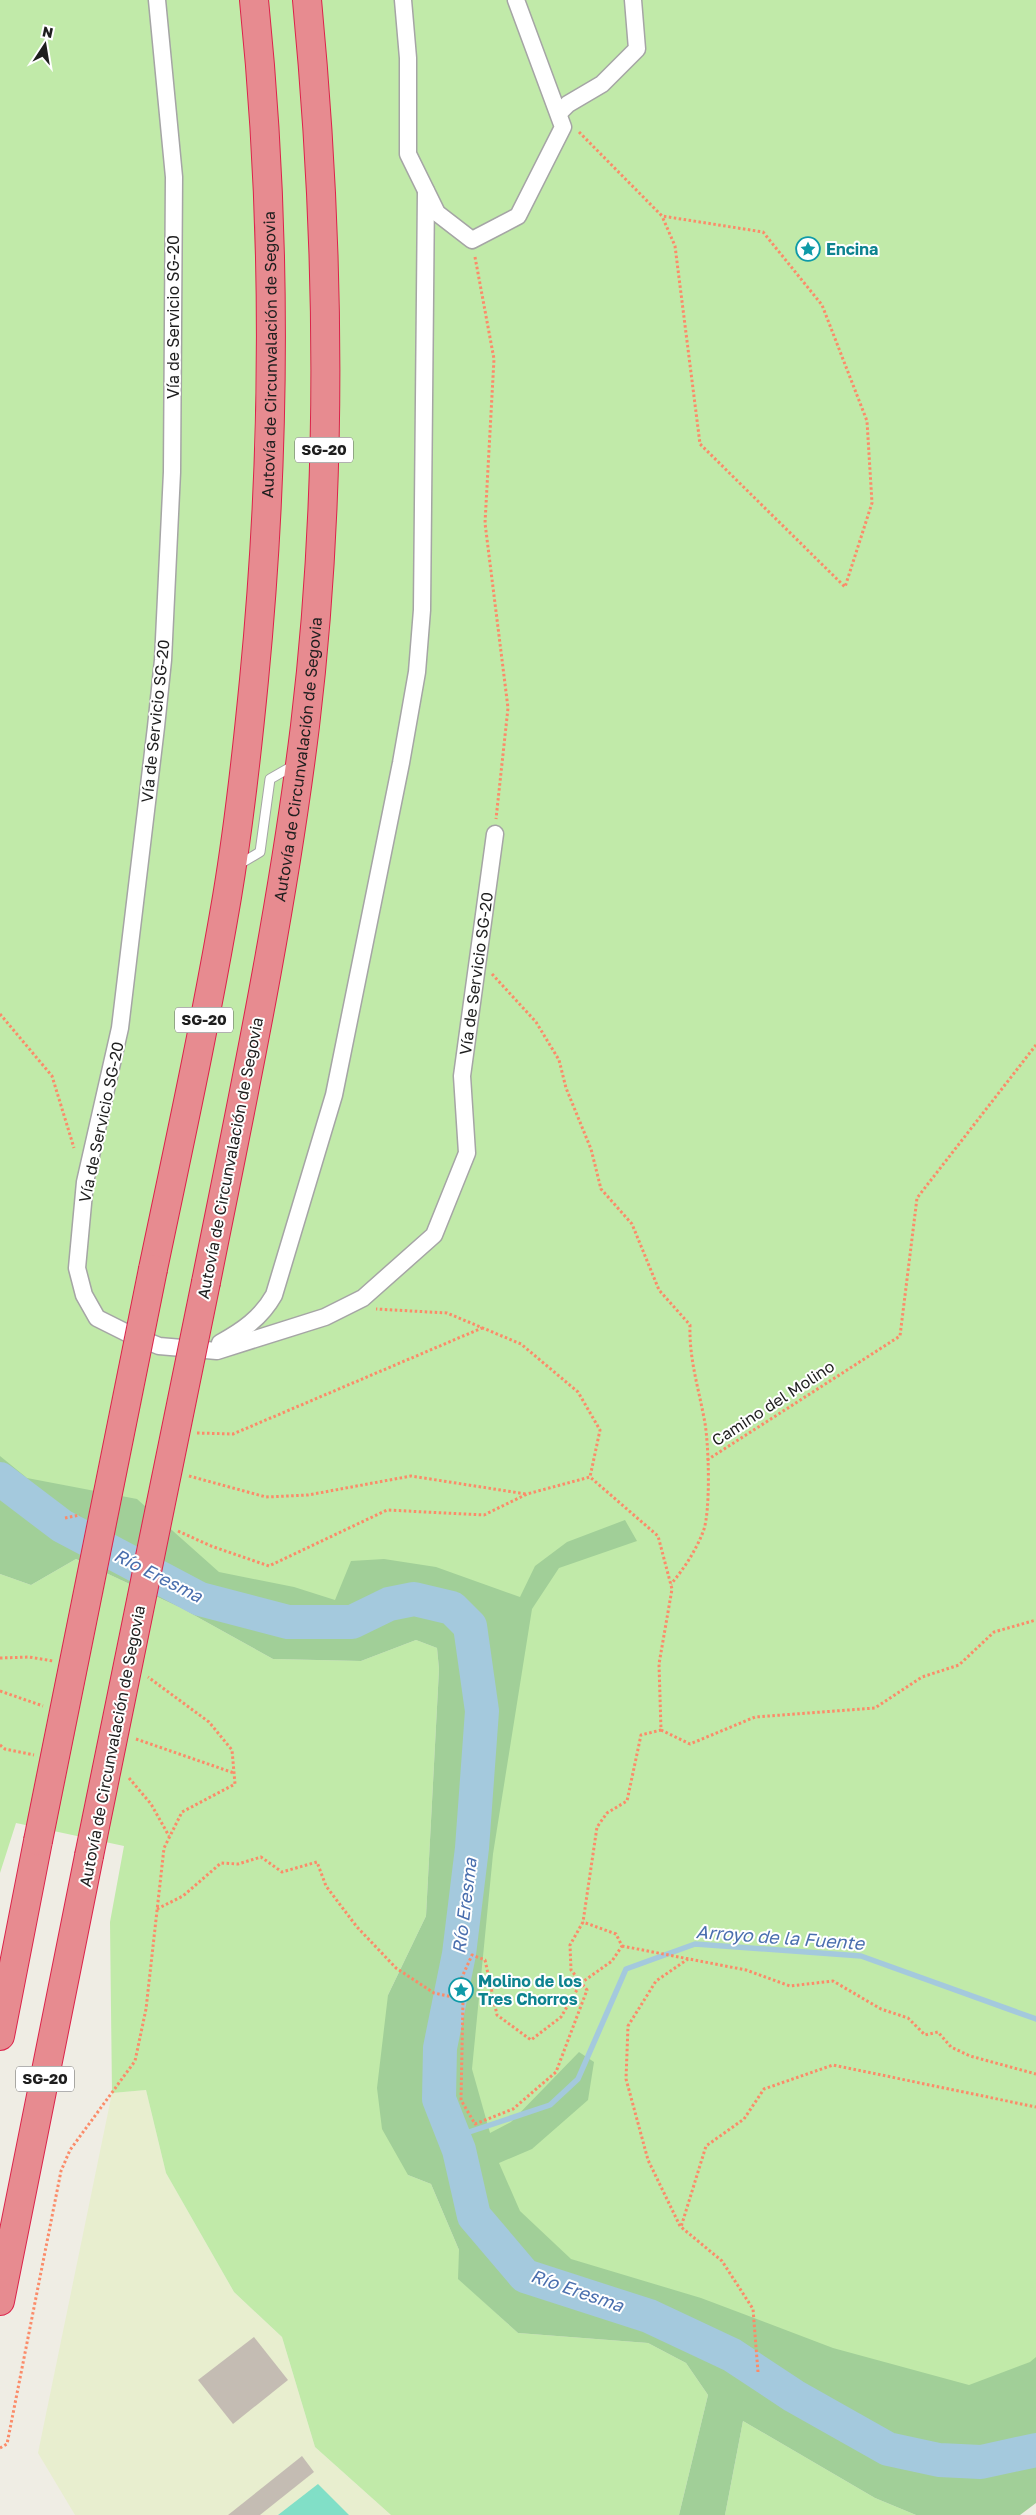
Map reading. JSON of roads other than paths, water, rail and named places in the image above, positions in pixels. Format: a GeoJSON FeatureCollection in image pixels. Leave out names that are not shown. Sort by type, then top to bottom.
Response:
{"type":"FeatureCollection","features":[{"type":"Feature","properties":{"kind":"highway","name":"Autovía de Circunvalación de Segovia"},"geometry":{"type":"LineString","coordinates":[[0,2036],[199,1048],[231,869],[246,759],[260,614],[268,483],[271,342],[270,218],[262,76],[254,0]]}},
{"type":"Feature","properties":{"kind":"highway","name":"Autovía de Circunvalación de Segovia"},"geometry":{"type":"LineString","coordinates":[[0,2301],[206,1282],[281,898],[300,761],[317,583],[325,391],[325,282],[322,180],[307,0]]}},
{"type":"Feature","properties":{"kind":"street","name":"Vía de Servicio SG-20"},"geometry":{"type":"LineString","coordinates":[[157,0],[174,177],[172,472],[163,660],[120,1028],[85,1182],[77,1268],[84,1295],[97,1318],[159,1346],[217,1351],[325,1317],[363,1298],[434,1235],[467,1153],[462,1076],[495,834]]}},
{"type":"Feature","properties":{"kind":"street"},"geometry":{"type":"LineString","coordinates":[[403,0],[408,58],[408,154],[437,213],[472,240],[518,216],[564,127],[560,112],[516,0]]}},
{"type":"Feature","properties":{"kind":"street"},"geometry":{"type":"LineString","coordinates":[[560,112],[568,104],[602,84],[637,49],[633,0]]}},
{"type":"Feature","properties":{"kind":"street"},"geometry":{"type":"LineString","coordinates":[[206,1350],[251,1324],[265,1310],[274,1295],[334,1095],[401,763],[417,672],[422,610],[426,191]]}},
{"type":"Feature","properties":{"kind":"lane"},"geometry":{"type":"LineString","coordinates":[[231,869],[260,852],[270,779],[300,761]]}},
{"type":"Feature","properties":{"kind":"waterway","name":"Río Eresma"},"geometry":{"type":"LineString","coordinates":[[0,1479],[62,1526],[200,1599],[288,1622],[352,1622],[389,1604],[414,1599],[452,1608],[470,1626],[482,1711],[472,1848],[459,1954],[440,2048],[439,2099],[459,2150],[474,2216],[525,2276],[649,2316],[732,2355],[794,2396],[888,2449],[939,2460],[981,2462],[1036,2450]]}},
{"type":"Feature","properties":{"kind":"waterway","name":"Arroyo de la Fuente"},"geometry":{"type":"LineString","coordinates":[[454,2137],[550,2105],[578,2079],[626,1969],[695,1944],[861,1956],[1036,2019]]}},
{"type":"Feature","properties":{"kind":"place","name":"Encina"},"geometry":{"type":"Point","coordinates":[808,249]}},
{"type":"Feature","properties":{"kind":"place","name":"Molino de los Tres Chorros"},"geometry":{"type":"Point","coordinates":[461,1990]}}]}
